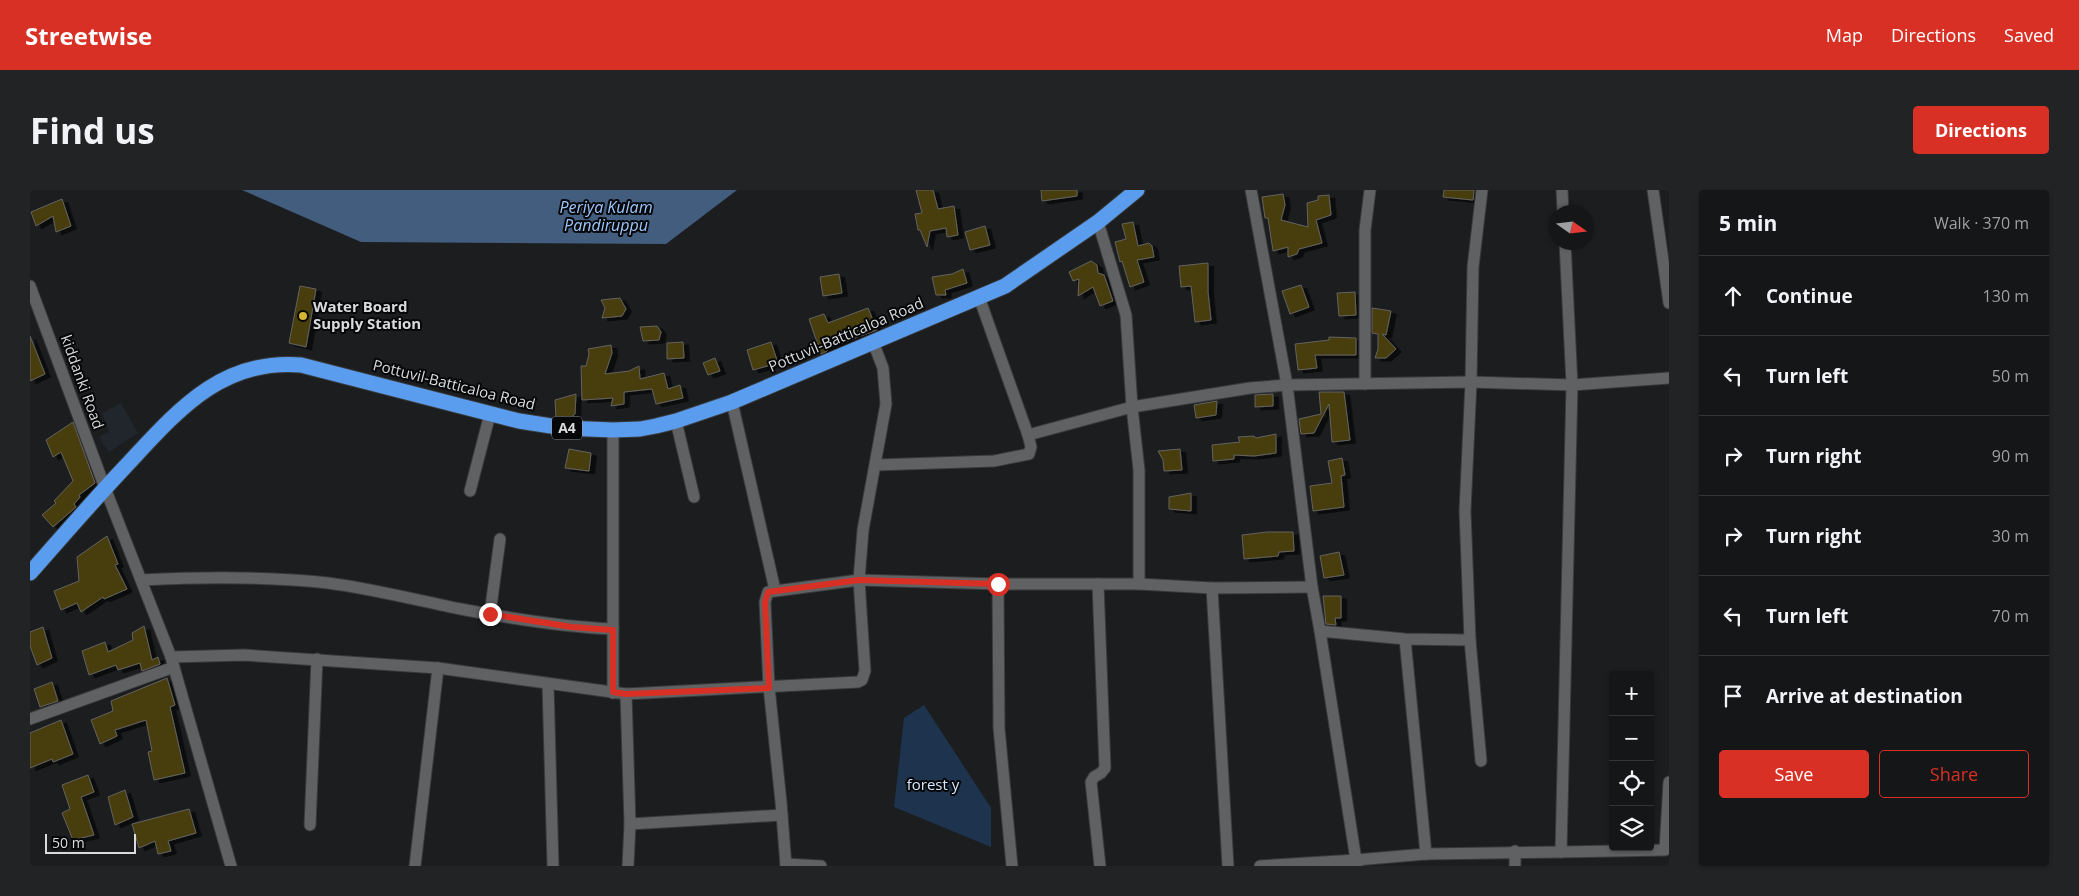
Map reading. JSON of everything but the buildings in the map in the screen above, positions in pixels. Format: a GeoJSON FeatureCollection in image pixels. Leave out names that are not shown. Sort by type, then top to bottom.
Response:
{"type":"FeatureCollection","features":[{"type":"Feature","properties":{"kind":"highway","name":"Pottuvil-Batticaloa Road"},"geometry":{"type":"LineString","coordinates":[[30,573],[105,488],[177,412],[193,399],[233,375],[262,365],[301,366],[519,421],[564,428],[640,429],[676,421],[732,402],[1005,286],[1098,222],[1136,190]]}},
{"type":"Feature","properties":{"kind":"street"},"geometry":{"type":"LineString","coordinates":[[1251,190],[1287,385],[1312,587],[1356,863]]}},
{"type":"Feature","properties":{"kind":"street"},"geometry":{"type":"LineString","coordinates":[[1365,384],[1365,230],[1370,190]]}},
{"type":"Feature","properties":{"kind":"street"},"geometry":{"type":"LineString","coordinates":[[1481,761],[1470,640],[1465,511],[1474,267],[1482,190]]}},
{"type":"Feature","properties":{"kind":"street"},"geometry":{"type":"LineString","coordinates":[[1562,190],[1563,205]]}},
{"type":"Feature","properties":{"kind":"street"},"geometry":{"type":"LineString","coordinates":[[1653,190],[1669,303]]}},
{"type":"Feature","properties":{"kind":"street"},"geometry":{"type":"LineString","coordinates":[[1098,222],[1126,315],[1132,407],[1139,470],[1140,584]]}},
{"type":"Feature","properties":{"kind":"street"},"geometry":{"type":"LineString","coordinates":[[1560,852],[1572,385],[1565,250]]}},
{"type":"Feature","properties":{"kind":"street","name":"kiddanki Road"},"geometry":{"type":"LineString","coordinates":[[30,286],[105,488],[173,662],[231,866]]}},
{"type":"Feature","properties":{"kind":"street"},"geometry":{"type":"LineString","coordinates":[[876,465],[994,462],[1029,454],[1031,447],[1028,435],[979,298]]}},
{"type":"Feature","properties":{"kind":"street"},"geometry":{"type":"LineString","coordinates":[[30,719],[173,662],[244,654],[438,668],[626,694],[858,682],[862,680],[865,672],[859,580],[862,530],[876,465],[886,404],[883,368],[873,342]]}},
{"type":"Feature","properties":{"kind":"street"},"geometry":{"type":"LineString","coordinates":[[1028,435],[1132,407],[1250,388],[1287,385],[1471,382],[1572,385],[1669,378]]}},
{"type":"Feature","properties":{"kind":"street"},"geometry":{"type":"LineString","coordinates":[[732,402],[774,590]]}},
{"type":"Feature","properties":{"kind":"street"},"geometry":{"type":"LineString","coordinates":[[470,491],[490,414]]}},
{"type":"Feature","properties":{"kind":"street"},"geometry":{"type":"LineString","coordinates":[[676,421],[694,497]]}},
{"type":"Feature","properties":{"kind":"street"},"geometry":{"type":"LineString","coordinates":[[613,430],[613,692]]}},
{"type":"Feature","properties":{"kind":"street"},"geometry":{"type":"LineString","coordinates":[[490,614],[500,539]]}},
{"type":"Feature","properties":{"kind":"street"},"geometry":{"type":"LineString","coordinates":[[141,580],[190,577],[326,583],[397,594],[490,614],[572,627],[613,630]]}},
{"type":"Feature","properties":{"kind":"street"},"geometry":{"type":"LineString","coordinates":[[821,866],[786,865],[769,688],[765,602],[768,592],[859,580],[998,584],[1140,584],[1212,588],[1312,587]]}},
{"type":"Feature","properties":{"kind":"street"},"geometry":{"type":"LineString","coordinates":[[998,584],[999,728],[1012,866]]}},
{"type":"Feature","properties":{"kind":"street"},"geometry":{"type":"LineString","coordinates":[[1098,584],[1105,768],[1091,782],[1100,866]]}},
{"type":"Feature","properties":{"kind":"street"},"geometry":{"type":"LineString","coordinates":[[1212,588],[1228,866]]}},
{"type":"Feature","properties":{"kind":"street"},"geometry":{"type":"LineString","coordinates":[[1320,631],[1405,639],[1470,640]]}},
{"type":"Feature","properties":{"kind":"street"},"geometry":{"type":"LineString","coordinates":[[1405,639],[1426,854]]}},
{"type":"Feature","properties":{"kind":"street"},"geometry":{"type":"LineString","coordinates":[[310,825],[317,659]]}},
{"type":"Feature","properties":{"kind":"street"},"geometry":{"type":"LineString","coordinates":[[415,866],[438,668]]}},
{"type":"Feature","properties":{"kind":"street"},"geometry":{"type":"LineString","coordinates":[[548,684],[553,866]]}},
{"type":"Feature","properties":{"kind":"street"},"geometry":{"type":"LineString","coordinates":[[626,694],[630,824],[628,866]]}},
{"type":"Feature","properties":{"kind":"street"},"geometry":{"type":"LineString","coordinates":[[1260,866],[1356,863],[1426,854],[1515,851],[1667,850],[1669,782]]}},
{"type":"Feature","properties":{"kind":"street"},"geometry":{"type":"LineString","coordinates":[[630,824],[782,815]]}},
{"type":"Feature","properties":{"kind":"street"},"geometry":{"type":"LineString","coordinates":[[1515,851],[1515,866]]}},
{"type":"Feature","properties":{"kind":"shaded area"},"geometry":{"type":"Polygon","coordinates":[[[121,403],[138,433],[109,452],[99,437],[109,432],[102,413],[121,403]]]}},
{"type":"Feature","properties":{"kind":"green space","name":"forest y"},"geometry":{"type":"Polygon","coordinates":[[[924,705],[991,808],[991,847],[894,807],[904,718],[924,705]]]}},
{"type":"Feature","properties":{"kind":"water","name":"Periya Kulam Pandiruppu"},"geometry":{"type":"Polygon","coordinates":[[[242,190],[737,190],[666,244],[361,242],[242,190]]]}},
{"type":"Feature","properties":{"kind":"place","name":"Water Board Supply Station"},"geometry":{"type":"Point","coordinates":[303,316]}},
{"type":"Feature","properties":{"kind":"route"},"geometry":{"type":"LineString","coordinates":[[490,614],[572,627],[613,630],[613,692],[626,694],[769,688],[765,602],[768,592],[859,580],[998,584]]}}]}
